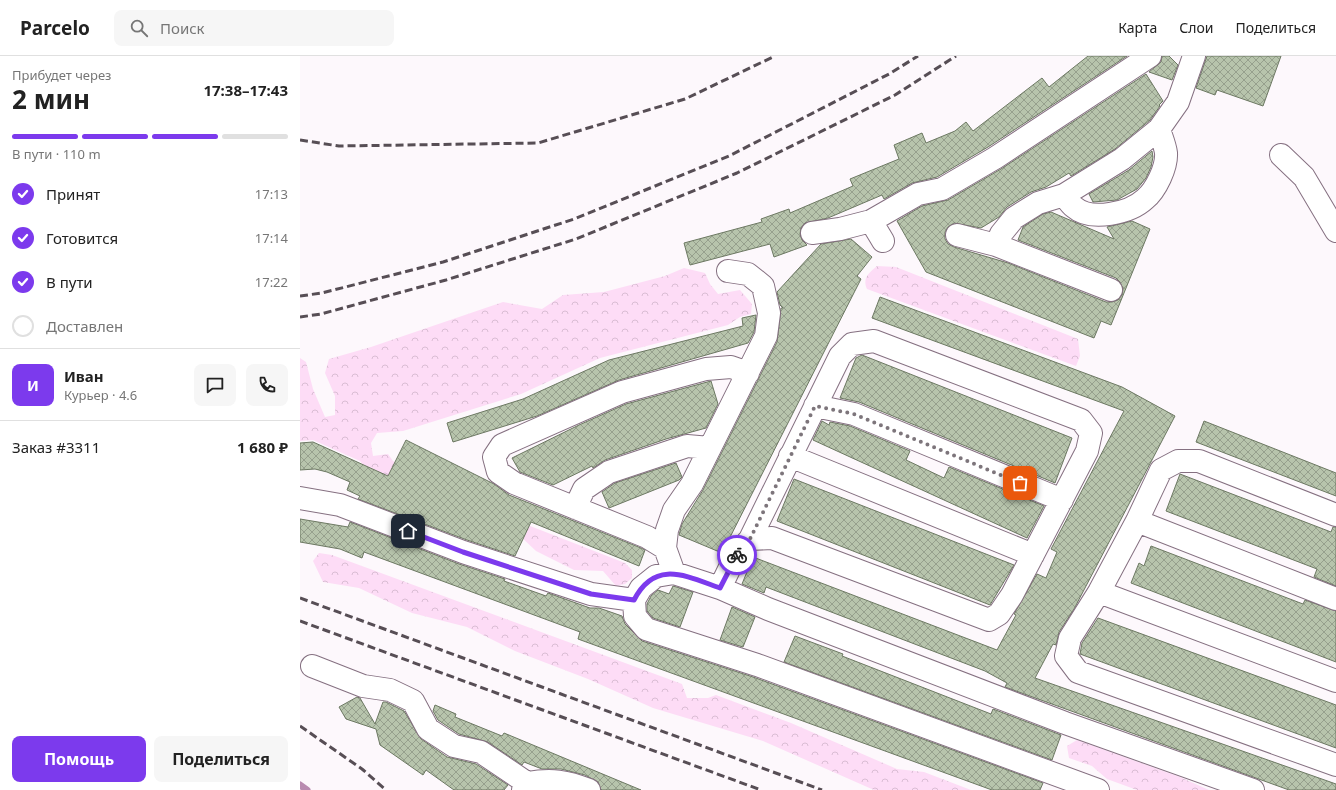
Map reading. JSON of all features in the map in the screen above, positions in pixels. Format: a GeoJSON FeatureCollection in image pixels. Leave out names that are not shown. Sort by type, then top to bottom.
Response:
{"type":"FeatureCollection","features":[{"type":"Feature","properties":{"kind":"lane"},"geometry":{"type":"LineString","coordinates":[[812,233],[840,229],[871,221],[918,194],[942,189],[995,158],[1150,56]]}},
{"type":"Feature","properties":{"kind":"lane"},"geometry":{"type":"LineString","coordinates":[[996,245],[1001,234],[1014,218],[1038,203],[1064,195],[1122,159],[1159,129],[1178,102],[1194,56]]}},
{"type":"Feature","properties":{"kind":"lane"},"geometry":{"type":"LineString","coordinates":[[1064,195],[1074,208],[1091,216],[1104,215],[1126,210],[1146,199],[1161,178],[1166,153],[1159,129]]}},
{"type":"Feature","properties":{"kind":"lane"},"geometry":{"type":"LineString","coordinates":[[1281,155],[1304,177],[1336,231]]}},
{"type":"Feature","properties":{"kind":"lane"},"geometry":{"type":"LineString","coordinates":[[871,221],[883,241]]}},
{"type":"Feature","properties":{"kind":"lane"},"geometry":{"type":"LineString","coordinates":[[957,235],[996,245],[1111,290]]}},
{"type":"Feature","properties":{"kind":"lane"},"geometry":{"type":"LineString","coordinates":[[674,573],[665,548],[667,530],[674,510],[692,484],[766,336],[769,313],[763,286],[748,274],[728,271]]}},
{"type":"Feature","properties":{"kind":"lane"},"geometry":{"type":"LineString","coordinates":[[720,588],[735,557],[750,539],[840,356],[852,344],[874,341],[889,346],[1081,420],[1091,433],[1087,451],[1012,596],[999,614],[989,620],[772,538],[750,539]]}},
{"type":"Feature","properties":{"kind":"lane"},"geometry":{"type":"LineString","coordinates":[[665,548],[648,537],[514,483],[498,472],[494,457],[502,445],[622,392],[706,369],[731,367],[748,373]]}},
{"type":"Feature","properties":{"kind":"lane"},"geometry":{"type":"LineString","coordinates":[[815,406],[854,414],[1062,500]]}},
{"type":"Feature","properties":{"kind":"lane"},"geometry":{"type":"LineString","coordinates":[[575,508],[584,489],[609,472],[687,446],[710,448]]}},
{"type":"Feature","properties":{"kind":"lane"},"geometry":{"type":"LineString","coordinates":[[790,456],[1033,555]]}},
{"type":"Feature","properties":{"kind":"lane"},"geometry":{"type":"LineString","coordinates":[[1336,515],[1199,461],[1178,461],[1161,470],[1137,522],[1100,592],[1070,638],[1066,656],[1078,672],[1336,765]]}},
{"type":"Feature","properties":{"kind":"lane"},"geometry":{"type":"LineString","coordinates":[[300,498],[340,505],[463,552],[591,594],[634,600]]}},
{"type":"Feature","properties":{"kind":"lane"},"geometry":{"type":"LineString","coordinates":[[1137,522],[1336,599]]}},
{"type":"Feature","properties":{"kind":"lane"},"geometry":{"type":"LineString","coordinates":[[1098,790],[757,665],[646,629],[635,616],[634,600],[640,588],[656,576],[674,573],[720,588],[1065,723],[1253,790]]}},
{"type":"Feature","properties":{"kind":"lane"},"geometry":{"type":"LineString","coordinates":[[1100,592],[1336,681]]}},
{"type":"Feature","properties":{"kind":"lane"},"geometry":{"type":"LineString","coordinates":[[312,666],[363,686],[390,690],[413,701],[428,729],[454,746],[481,752],[525,787],[547,780],[570,782],[588,790]]}},
{"type":"Feature","properties":{"kind":"green space"},"geometry":{"type":"Polygon","coordinates":[[[877,266],[896,267],[1078,339],[1080,356],[1076,366],[867,289],[865,282],[867,276],[877,266]]]}},
{"type":"Feature","properties":{"kind":"green space"},"geometry":{"type":"Polygon","coordinates":[[[684,268],[705,273],[710,284],[718,294],[740,290],[752,304],[751,314],[740,317],[728,325],[600,358],[521,394],[403,431],[377,433],[371,443],[373,456],[388,454],[393,461],[478,503],[367,470],[360,461],[313,440],[300,441],[300,358],[306,362],[313,389],[325,417],[335,415],[335,396],[325,373],[329,359],[371,347],[503,302],[542,309],[563,295],[604,292],[665,276],[684,268]]]}},
{"type":"Feature","properties":{"kind":"green space"},"geometry":{"type":"Polygon","coordinates":[[[525,524],[625,563],[632,570],[632,578],[625,584],[616,586],[603,571],[574,570],[536,551],[519,535],[525,524]]]}},
{"type":"Feature","properties":{"kind":"green space"},"geometry":{"type":"Polygon","coordinates":[[[319,553],[332,555],[682,684],[687,698],[708,698],[716,695],[791,723],[897,769],[924,772],[971,790],[874,790],[763,741],[653,708],[588,679],[515,651],[467,627],[412,613],[359,588],[323,582],[313,561],[319,553]]]}},
{"type":"Feature","properties":{"kind":"green space"},"geometry":{"type":"Polygon","coordinates":[[[1077,740],[1180,777],[1209,790],[1137,790],[1107,779],[1092,766],[1069,758],[1067,746],[1077,740]]]}},
{"type":"Feature","properties":{"kind":"building"},"geometry":{"type":"Polygon","coordinates":[[[1088,56],[1127,56],[988,147],[937,177],[912,183],[884,199],[882,195],[828,218],[805,223],[801,228],[800,234],[802,240],[807,245],[774,257],[770,244],[690,265],[684,243],[762,222],[761,219],[789,209],[790,213],[853,186],[850,179],[899,159],[894,145],[922,133],[926,143],[955,131],[966,122],[973,131],[1042,78],[1049,87],[1088,56]]]}},
{"type":"Feature","properties":{"kind":"building"},"geometry":{"type":"Polygon","coordinates":[[[1162,56],[1169,56],[1178,65],[1172,80],[1149,72],[1161,62],[1162,56]]]}},
{"type":"Feature","properties":{"kind":"building"},"geometry":{"type":"Polygon","coordinates":[[[1207,56],[1281,56],[1263,106],[1217,90],[1215,95],[1196,88],[1207,56]]]}},
{"type":"Feature","properties":{"kind":"building"},"geometry":{"type":"Polygon","coordinates":[[[1146,74],[1163,101],[1150,120],[1115,149],[1071,176],[1069,173],[1046,187],[1031,192],[1007,207],[999,217],[981,228],[954,223],[948,227],[945,232],[945,239],[948,244],[954,247],[1008,263],[1106,302],[1112,302],[1118,300],[1122,295],[1123,289],[1120,282],[1116,278],[1018,240],[1023,227],[1043,214],[1051,212],[1114,239],[1107,227],[1132,221],[1150,229],[1111,325],[1101,321],[1094,338],[926,272],[897,221],[922,206],[948,200],[1001,169],[1146,74]]]}},
{"type":"Feature","properties":{"kind":"building"},"geometry":{"type":"Polygon","coordinates":[[[1152,151],[1153,157],[1151,167],[1146,178],[1137,189],[1117,200],[1093,202],[1089,194],[1129,170],[1152,151]]]}},
{"type":"Feature","properties":{"kind":"building"},"geometry":{"type":"Polygon","coordinates":[[[851,239],[872,257],[857,276],[861,279],[722,553],[679,535],[682,524],[703,490],[777,342],[781,308],[783,308],[780,305],[777,292],[821,244],[851,239]]]}},
{"type":"Feature","properties":{"kind":"building"},"geometry":{"type":"Polygon","coordinates":[[[880,297],[1122,387],[1175,416],[1074,609],[1059,632],[1056,645],[1053,644],[1035,678],[1336,784],[1336,790],[1289,790],[1005,687],[1007,683],[985,671],[766,587],[764,593],[742,584],[753,557],[997,650],[1016,615],[1014,614],[1037,574],[1046,578],[1057,552],[1051,549],[1124,411],[872,318],[880,297]]]}},
{"type":"Feature","properties":{"kind":"building"},"geometry":{"type":"Polygon","coordinates":[[[756,315],[754,332],[748,343],[619,380],[537,416],[453,442],[447,423],[523,399],[609,360],[743,326],[742,318],[756,315]]]}},
{"type":"Feature","properties":{"kind":"building"},"geometry":{"type":"Polygon","coordinates":[[[862,355],[1072,438],[1055,483],[859,402],[840,398],[856,358],[862,355]]]}},
{"type":"Feature","properties":{"kind":"building"},"geometry":{"type":"Polygon","coordinates":[[[711,381],[718,404],[706,428],[666,439],[605,460],[593,468],[592,466],[553,485],[520,472],[512,458],[626,404],[711,381]]]}},
{"type":"Feature","properties":{"kind":"building"},"geometry":{"type":"Polygon","coordinates":[[[822,421],[829,425],[830,422],[850,426],[910,451],[906,460],[944,478],[949,467],[1044,506],[1027,538],[813,440],[822,421]]]}},
{"type":"Feature","properties":{"kind":"building"},"geometry":{"type":"Polygon","coordinates":[[[1204,421],[1336,473],[1336,496],[1196,442],[1204,421]]]}},
{"type":"Feature","properties":{"kind":"building"},"geometry":{"type":"Polygon","coordinates":[[[406,440],[494,484],[509,495],[645,550],[639,566],[531,522],[515,556],[467,540],[358,499],[360,496],[347,490],[350,482],[327,472],[315,469],[300,470],[300,443],[313,442],[388,476],[406,440]]]}},
{"type":"Feature","properties":{"kind":"building"},"geometry":{"type":"Polygon","coordinates":[[[676,463],[682,477],[679,480],[609,508],[602,492],[615,483],[676,463]]]}},
{"type":"Feature","properties":{"kind":"building"},"geometry":{"type":"Polygon","coordinates":[[[1180,474],[1331,532],[1333,527],[1336,527],[1336,586],[1314,577],[1317,569],[1166,511],[1180,474]]]}},
{"type":"Feature","properties":{"kind":"building"},"geometry":{"type":"Polygon","coordinates":[[[794,479],[1014,565],[990,605],[777,521],[794,479]]]}},
{"type":"Feature","properties":{"kind":"building"},"geometry":{"type":"Polygon","coordinates":[[[300,519],[348,527],[350,522],[459,564],[505,579],[504,581],[546,596],[548,593],[590,608],[599,608],[622,616],[625,624],[642,641],[753,677],[1043,783],[1040,790],[992,790],[578,639],[580,632],[364,552],[362,558],[340,549],[300,542],[300,519]]]}},
{"type":"Feature","properties":{"kind":"building"},"geometry":{"type":"Polygon","coordinates":[[[1151,546],[1303,604],[1305,600],[1336,611],[1336,662],[1131,583],[1139,563],[1144,566],[1151,546]]]}},
{"type":"Feature","properties":{"kind":"building"},"geometry":{"type":"Polygon","coordinates":[[[673,586],[693,592],[680,627],[653,618],[647,611],[647,604],[651,596],[658,590],[669,594],[673,586]]]}},
{"type":"Feature","properties":{"kind":"building"},"geometry":{"type":"Polygon","coordinates":[[[732,607],[755,617],[743,647],[720,640],[732,607]]]}},
{"type":"Feature","properties":{"kind":"building"},"geometry":{"type":"Polygon","coordinates":[[[1098,618],[1336,705],[1336,748],[1080,654],[1082,643],[1098,618]]]}},
{"type":"Feature","properties":{"kind":"building"},"geometry":{"type":"Polygon","coordinates":[[[795,636],[843,654],[842,656],[991,714],[993,709],[1061,735],[1052,760],[784,662],[795,636]]]}},
{"type":"Feature","properties":{"kind":"building"},"geometry":{"type":"Polygon","coordinates":[[[357,697],[360,698],[375,724],[383,702],[386,702],[404,711],[421,739],[447,757],[476,764],[508,785],[504,790],[454,790],[426,770],[423,775],[380,745],[376,729],[346,719],[339,707],[357,697]]]}},
{"type":"Feature","properties":{"kind":"building"},"geometry":{"type":"Polygon","coordinates":[[[435,705],[456,714],[455,717],[502,736],[504,733],[641,790],[601,790],[598,782],[585,775],[561,769],[542,769],[524,762],[522,765],[488,742],[459,734],[438,720],[433,711],[435,705]]]}},
{"type":"Feature","properties":{"kind":"waterway"},"geometry":{"type":"LineString","coordinates":[[300,785],[307,790]]}},
{"type":"Feature","properties":{"kind":"railway"},"geometry":{"type":"LineString","coordinates":[[300,140],[339,146],[538,143],[685,99],[775,56]]}},
{"type":"Feature","properties":{"kind":"railway"},"geometry":{"type":"LineString","coordinates":[[300,296],[322,293],[443,262],[574,219],[729,156],[889,74],[918,56]]}},
{"type":"Feature","properties":{"kind":"railway"},"geometry":{"type":"LineString","coordinates":[[300,317],[321,314],[446,280],[576,239],[737,173],[895,95],[956,56]]}},
{"type":"Feature","properties":{"kind":"railway"},"geometry":{"type":"LineString","coordinates":[[300,598],[822,790]]}},
{"type":"Feature","properties":{"kind":"railway"},"geometry":{"type":"LineString","coordinates":[[300,621],[761,790]]}},
{"type":"Feature","properties":{"kind":"railway"},"geometry":{"type":"LineString","coordinates":[[300,726],[362,769],[386,790]]}},
{"type":"Feature","properties":{"kind":"way so far"},"geometry":{"type":"LineString","coordinates":[[737,555],[750,539],[815,406],[854,414],[1020,483]]}},
{"type":"Feature","properties":{"kind":"route"},"geometry":{"type":"LineString","coordinates":[[408,531],[463,552],[591,594],[634,600],[640,588],[656,576],[674,573],[720,588],[737,555]]}}]}
